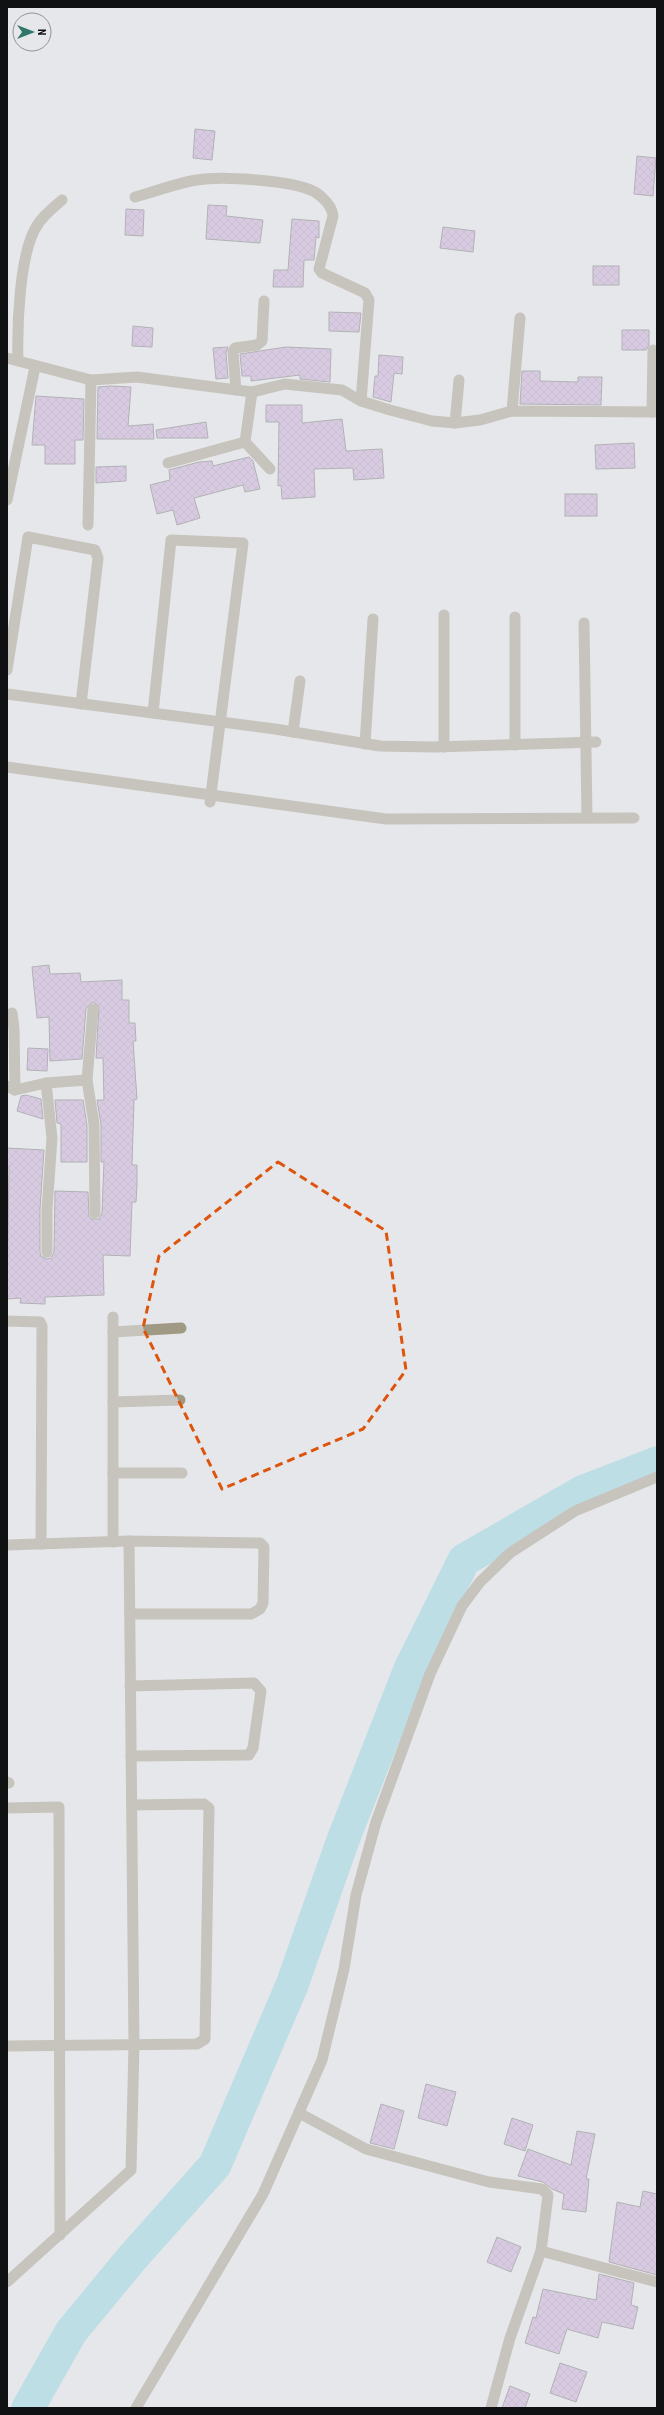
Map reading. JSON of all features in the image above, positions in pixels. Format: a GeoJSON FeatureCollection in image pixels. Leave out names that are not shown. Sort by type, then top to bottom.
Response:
{"type":"FeatureCollection","features":[{"type":"Feature","properties":{"kind":"street"},"geometry":{"type":"LineString","coordinates":[[135,197],[197,180],[234,179],[302,188],[315,192],[325,200],[333,216],[319,269],[322,273],[365,293],[369,300],[360,401]]}},
{"type":"Feature","properties":{"kind":"street"},"geometry":{"type":"LineString","coordinates":[[62,200],[37,225],[24,266],[17,340],[12,359],[35,367],[91,380],[137,377],[252,392],[285,384],[342,390],[360,401],[432,421],[455,423],[480,420],[512,411],[654,412],[653,350]]}},
{"type":"Feature","properties":{"kind":"street"},"geometry":{"type":"LineString","coordinates":[[236,390],[235,348],[256,345],[262,341],[264,301]]}},
{"type":"Feature","properties":{"kind":"street"},"geometry":{"type":"LineString","coordinates":[[512,411],[520,318]]}},
{"type":"Feature","properties":{"kind":"street"},"geometry":{"type":"LineString","coordinates":[[7,500],[35,367]]}},
{"type":"Feature","properties":{"kind":"street"},"geometry":{"type":"LineString","coordinates":[[88,525],[91,380]]}},
{"type":"Feature","properties":{"kind":"street"},"geometry":{"type":"LineString","coordinates":[[455,423],[459,380]]}},
{"type":"Feature","properties":{"kind":"street"},"geometry":{"type":"LineString","coordinates":[[245,442],[252,392]]}},
{"type":"Feature","properties":{"kind":"street"},"geometry":{"type":"LineString","coordinates":[[168,463],[245,442]]}},
{"type":"Feature","properties":{"kind":"street"},"geometry":{"type":"LineString","coordinates":[[245,442],[270,469]]}},
{"type":"Feature","properties":{"kind":"street"},"geometry":{"type":"LineString","coordinates":[[7,670],[28,537],[95,550],[98,558],[81,704]]}},
{"type":"Feature","properties":{"kind":"street"},"geometry":{"type":"LineString","coordinates":[[152,713],[171,540],[243,543],[222,722],[211,800]]}},
{"type":"Feature","properties":{"kind":"street"},"geometry":{"type":"LineString","coordinates":[[444,615],[444,747]]}},
{"type":"Feature","properties":{"kind":"street"},"geometry":{"type":"LineString","coordinates":[[515,617],[516,745]]}},
{"type":"Feature","properties":{"kind":"street"},"geometry":{"type":"LineString","coordinates":[[365,744],[372,619]]}},
{"type":"Feature","properties":{"kind":"street"},"geometry":{"type":"LineString","coordinates":[[584,623],[591,743],[586,817]]}},
{"type":"Feature","properties":{"kind":"street"},"geometry":{"type":"LineString","coordinates":[[292,732],[300,681]]}},
{"type":"Feature","properties":{"kind":"street"},"geometry":{"type":"LineString","coordinates":[[7,694],[222,722],[380,746],[444,747],[591,743]]}},
{"type":"Feature","properties":{"kind":"street"},"geometry":{"type":"LineString","coordinates":[[7,767],[211,800],[386,819],[634,818]]}},
{"type":"Feature","properties":{"kind":"street"},"geometry":{"type":"LineString","coordinates":[[93,1010],[87,1080],[94,1124],[95,1213]]}},
{"type":"Feature","properties":{"kind":"street"},"geometry":{"type":"LineString","coordinates":[[12,1013],[14,1029],[11,1088],[46,1083],[87,1080]]}},
{"type":"Feature","properties":{"kind":"street"},"geometry":{"type":"LineString","coordinates":[[46,1083],[52,1138],[47,1209],[47,1252]]}},
{"type":"Feature","properties":{"kind":"street"},"geometry":{"type":"LineString","coordinates":[[113,1317],[113,1542]]}},
{"type":"Feature","properties":{"kind":"street"},"geometry":{"type":"LineString","coordinates":[[7,1321],[35,1320],[40,1322],[42,1326],[41,1544]]}},
{"type":"Feature","properties":{"kind":"street"},"geometry":{"type":"LineString","coordinates":[[113,1332],[181,1328]]}},
{"type":"Feature","properties":{"kind":"street"},"geometry":{"type":"LineString","coordinates":[[113,1402],[180,1400]]}},
{"type":"Feature","properties":{"kind":"street"},"geometry":{"type":"LineString","coordinates":[[113,1473],[182,1473]]}},
{"type":"Feature","properties":{"kind":"street"},"geometry":{"type":"LineString","coordinates":[[136,2408],[263,2194],[322,2060],[344,1970],[356,1895],[376,1822],[430,1674],[462,1606],[480,1582],[510,1553],[574,1511],[657,1476]]}},
{"type":"Feature","properties":{"kind":"street"},"geometry":{"type":"LineString","coordinates":[[7,1545],[129,1541],[260,1543],[264,1547],[263,1604],[260,1609],[251,1614],[130,1614]]}},
{"type":"Feature","properties":{"kind":"street"},"geometry":{"type":"LineString","coordinates":[[7,2282],[131,2170],[134,2044],[129,1541]]}},
{"type":"Feature","properties":{"kind":"street"},"geometry":{"type":"LineString","coordinates":[[130,1686],[254,1683],[261,1691],[253,1748],[249,1755],[131,1756]]}},
{"type":"Feature","properties":{"kind":"street"},"geometry":{"type":"LineString","coordinates":[[7,2046],[197,2044],[205,2039],[209,1808],[204,1804],[132,1805]]}},
{"type":"Feature","properties":{"kind":"street"},"geometry":{"type":"LineString","coordinates":[[7,1808],[59,1808],[60,2235]]}},
{"type":"Feature","properties":{"kind":"street"},"geometry":{"type":"LineString","coordinates":[[299,2113],[366,2149],[482,2180],[546,2191],[548,2195],[541,2250],[510,2338],[490,2408]]}},
{"type":"Feature","properties":{"kind":"street"},"geometry":{"type":"LineString","coordinates":[[541,2250],[657,2282]]}},
{"type":"Feature","properties":{"kind":"highlighted area"},"geometry":{"type":"Polygon","coordinates":[[[278,1162],[386,1231],[406,1370],[363,1429],[222,1489],[143,1328],[159,1256],[278,1162]]]}},
{"type":"Feature","properties":{"kind":"building"},"geometry":{"type":"Polygon","coordinates":[[[195,129],[215,131],[212,160],[193,158],[195,129]]]}},
{"type":"Feature","properties":{"kind":"building"},"geometry":{"type":"Polygon","coordinates":[[[637,156],[656,158],[653,196],[634,194],[637,156]]]}},
{"type":"Feature","properties":{"kind":"building"},"geometry":{"type":"Polygon","coordinates":[[[208,205],[227,206],[226,216],[263,220],[260,243],[206,239],[208,205]]]}},
{"type":"Feature","properties":{"kind":"building"},"geometry":{"type":"Polygon","coordinates":[[[126,209],[144,210],[143,236],[125,235],[126,209]]]}},
{"type":"Feature","properties":{"kind":"building"},"geometry":{"type":"Polygon","coordinates":[[[292,219],[319,221],[319,238],[316,237],[314,260],[304,260],[303,287],[273,287],[274,270],[288,270],[292,219]]]}},
{"type":"Feature","properties":{"kind":"building"},"geometry":{"type":"Polygon","coordinates":[[[443,227],[475,231],[473,252],[440,248],[443,227]]]}},
{"type":"Feature","properties":{"kind":"building"},"geometry":{"type":"Polygon","coordinates":[[[593,266],[619,266],[619,285],[593,285],[593,266]]]}},
{"type":"Feature","properties":{"kind":"building"},"geometry":{"type":"Polygon","coordinates":[[[329,312],[361,313],[359,332],[329,331],[329,312]]]}},
{"type":"Feature","properties":{"kind":"building"},"geometry":{"type":"Polygon","coordinates":[[[133,326],[153,328],[152,347],[132,346],[133,326]]]}},
{"type":"Feature","properties":{"kind":"building"},"geometry":{"type":"Polygon","coordinates":[[[622,330],[649,330],[649,345],[646,350],[622,350],[622,330]]]}},
{"type":"Feature","properties":{"kind":"building"},"geometry":{"type":"Polygon","coordinates":[[[228,347],[226,353],[228,378],[216,379],[213,348],[228,347]]]}},
{"type":"Feature","properties":{"kind":"building"},"geometry":{"type":"Polygon","coordinates":[[[286,347],[331,349],[330,382],[300,379],[300,375],[251,381],[251,376],[242,376],[240,354],[286,347]]]}},
{"type":"Feature","properties":{"kind":"building"},"geometry":{"type":"Polygon","coordinates":[[[379,355],[403,357],[402,374],[394,373],[391,402],[373,397],[375,376],[378,376],[379,355]]]}},
{"type":"Feature","properties":{"kind":"building"},"geometry":{"type":"Polygon","coordinates":[[[522,371],[540,371],[540,381],[578,382],[578,377],[602,377],[601,405],[520,404],[522,371]]]}},
{"type":"Feature","properties":{"kind":"building"},"geometry":{"type":"Polygon","coordinates":[[[98,387],[131,387],[128,426],[153,424],[154,439],[97,439],[98,387]]]}},
{"type":"Feature","properties":{"kind":"building"},"geometry":{"type":"Polygon","coordinates":[[[36,396],[84,399],[83,440],[75,440],[75,464],[45,464],[45,445],[32,445],[36,396]]]}},
{"type":"Feature","properties":{"kind":"building"},"geometry":{"type":"Polygon","coordinates":[[[266,405],[302,405],[302,423],[342,419],[346,451],[382,449],[384,478],[354,480],[353,468],[314,469],[315,497],[282,499],[281,485],[278,486],[279,422],[266,422],[266,405]]]}},
{"type":"Feature","properties":{"kind":"building"},"geometry":{"type":"Polygon","coordinates":[[[206,422],[208,438],[157,438],[156,430],[206,422]]]}},
{"type":"Feature","properties":{"kind":"building"},"geometry":{"type":"Polygon","coordinates":[[[634,443],[635,468],[596,469],[595,445],[634,443]]]}},
{"type":"Feature","properties":{"kind":"building"},"geometry":{"type":"Polygon","coordinates":[[[249,457],[253,461],[260,489],[245,492],[243,485],[194,498],[200,518],[177,525],[173,510],[157,514],[150,485],[170,480],[169,470],[199,462],[212,461],[213,466],[249,457]]]}},
{"type":"Feature","properties":{"kind":"building"},"geometry":{"type":"Polygon","coordinates":[[[126,466],[126,481],[96,483],[96,467],[126,466]]]}},
{"type":"Feature","properties":{"kind":"building"},"geometry":{"type":"Polygon","coordinates":[[[565,494],[597,494],[597,516],[565,516],[565,494]]]}},
{"type":"Feature","properties":{"kind":"building"},"geometry":{"type":"Polygon","coordinates":[[[49,965],[50,974],[80,973],[81,982],[122,980],[122,1000],[129,1000],[129,1023],[135,1023],[136,1041],[133,1041],[137,1099],[134,1100],[132,1165],[137,1165],[136,1202],[132,1202],[130,1256],[103,1255],[104,1295],[45,1297],[45,1304],[20,1303],[21,1298],[7,1299],[9,1166],[7,1166],[7,1148],[44,1150],[40,1209],[41,1256],[47,1259],[51,1258],[54,1252],[55,1191],[88,1192],[89,1216],[92,1219],[99,1219],[102,1213],[104,1162],[101,1162],[101,1124],[97,1100],[104,1100],[103,1058],[96,1058],[99,1006],[93,1002],[86,1008],[82,1059],[50,1061],[49,1017],[37,1018],[32,967],[49,965]]]}},
{"type":"Feature","properties":{"kind":"building"},"geometry":{"type":"Polygon","coordinates":[[[28,1048],[48,1049],[47,1071],[27,1070],[28,1048]]]}},
{"type":"Feature","properties":{"kind":"building"},"geometry":{"type":"Polygon","coordinates":[[[26,1095],[41,1099],[43,1119],[17,1111],[21,1096],[26,1095]]]}},
{"type":"Feature","properties":{"kind":"building"},"geometry":{"type":"Polygon","coordinates":[[[55,1100],[83,1100],[87,1125],[87,1162],[61,1162],[61,1124],[57,1123],[55,1100]]]}},
{"type":"Feature","properties":{"kind":"building"},"geometry":{"type":"Polygon","coordinates":[[[426,2084],[456,2092],[447,2126],[418,2118],[426,2084]]]}},
{"type":"Feature","properties":{"kind":"building"},"geometry":{"type":"Polygon","coordinates":[[[381,2104],[404,2111],[394,2149],[370,2143],[381,2104]]]}},
{"type":"Feature","properties":{"kind":"building"},"geometry":{"type":"Polygon","coordinates":[[[512,2118],[533,2125],[525,2151],[504,2144],[512,2118]]]}},
{"type":"Feature","properties":{"kind":"building"},"geometry":{"type":"Polygon","coordinates":[[[577,2131],[595,2134],[586,2179],[589,2179],[586,2212],[562,2209],[564,2194],[552,2189],[543,2182],[518,2176],[528,2149],[571,2165],[577,2131]]]}},
{"type":"Feature","properties":{"kind":"building"},"geometry":{"type":"Polygon","coordinates":[[[643,2191],[657,2194],[657,2275],[609,2262],[617,2202],[640,2207],[643,2191]]]}},
{"type":"Feature","properties":{"kind":"building"},"geometry":{"type":"Polygon","coordinates":[[[497,2237],[521,2247],[511,2272],[487,2262],[497,2237]]]}},
{"type":"Feature","properties":{"kind":"building"},"geometry":{"type":"Polygon","coordinates":[[[599,2274],[634,2283],[631,2305],[638,2307],[633,2329],[602,2322],[598,2338],[567,2329],[559,2354],[525,2343],[533,2317],[536,2318],[543,2289],[596,2300],[599,2274]]]}},
{"type":"Feature","properties":{"kind":"building"},"geometry":{"type":"Polygon","coordinates":[[[560,2363],[587,2372],[576,2402],[550,2393],[560,2363]]]}},
{"type":"Feature","properties":{"kind":"building"},"geometry":{"type":"Polygon","coordinates":[[[510,2386],[530,2394],[525,2408],[502,2408],[510,2386]]]}},
{"type":"Feature","properties":{"kind":"waterway"},"geometry":{"type":"LineString","coordinates":[[28,2408],[71,2332],[132,2258],[215,2165],[292,1985],[343,1840],[410,1669],[464,1560],[582,1492],[657,1463]]}}]}
